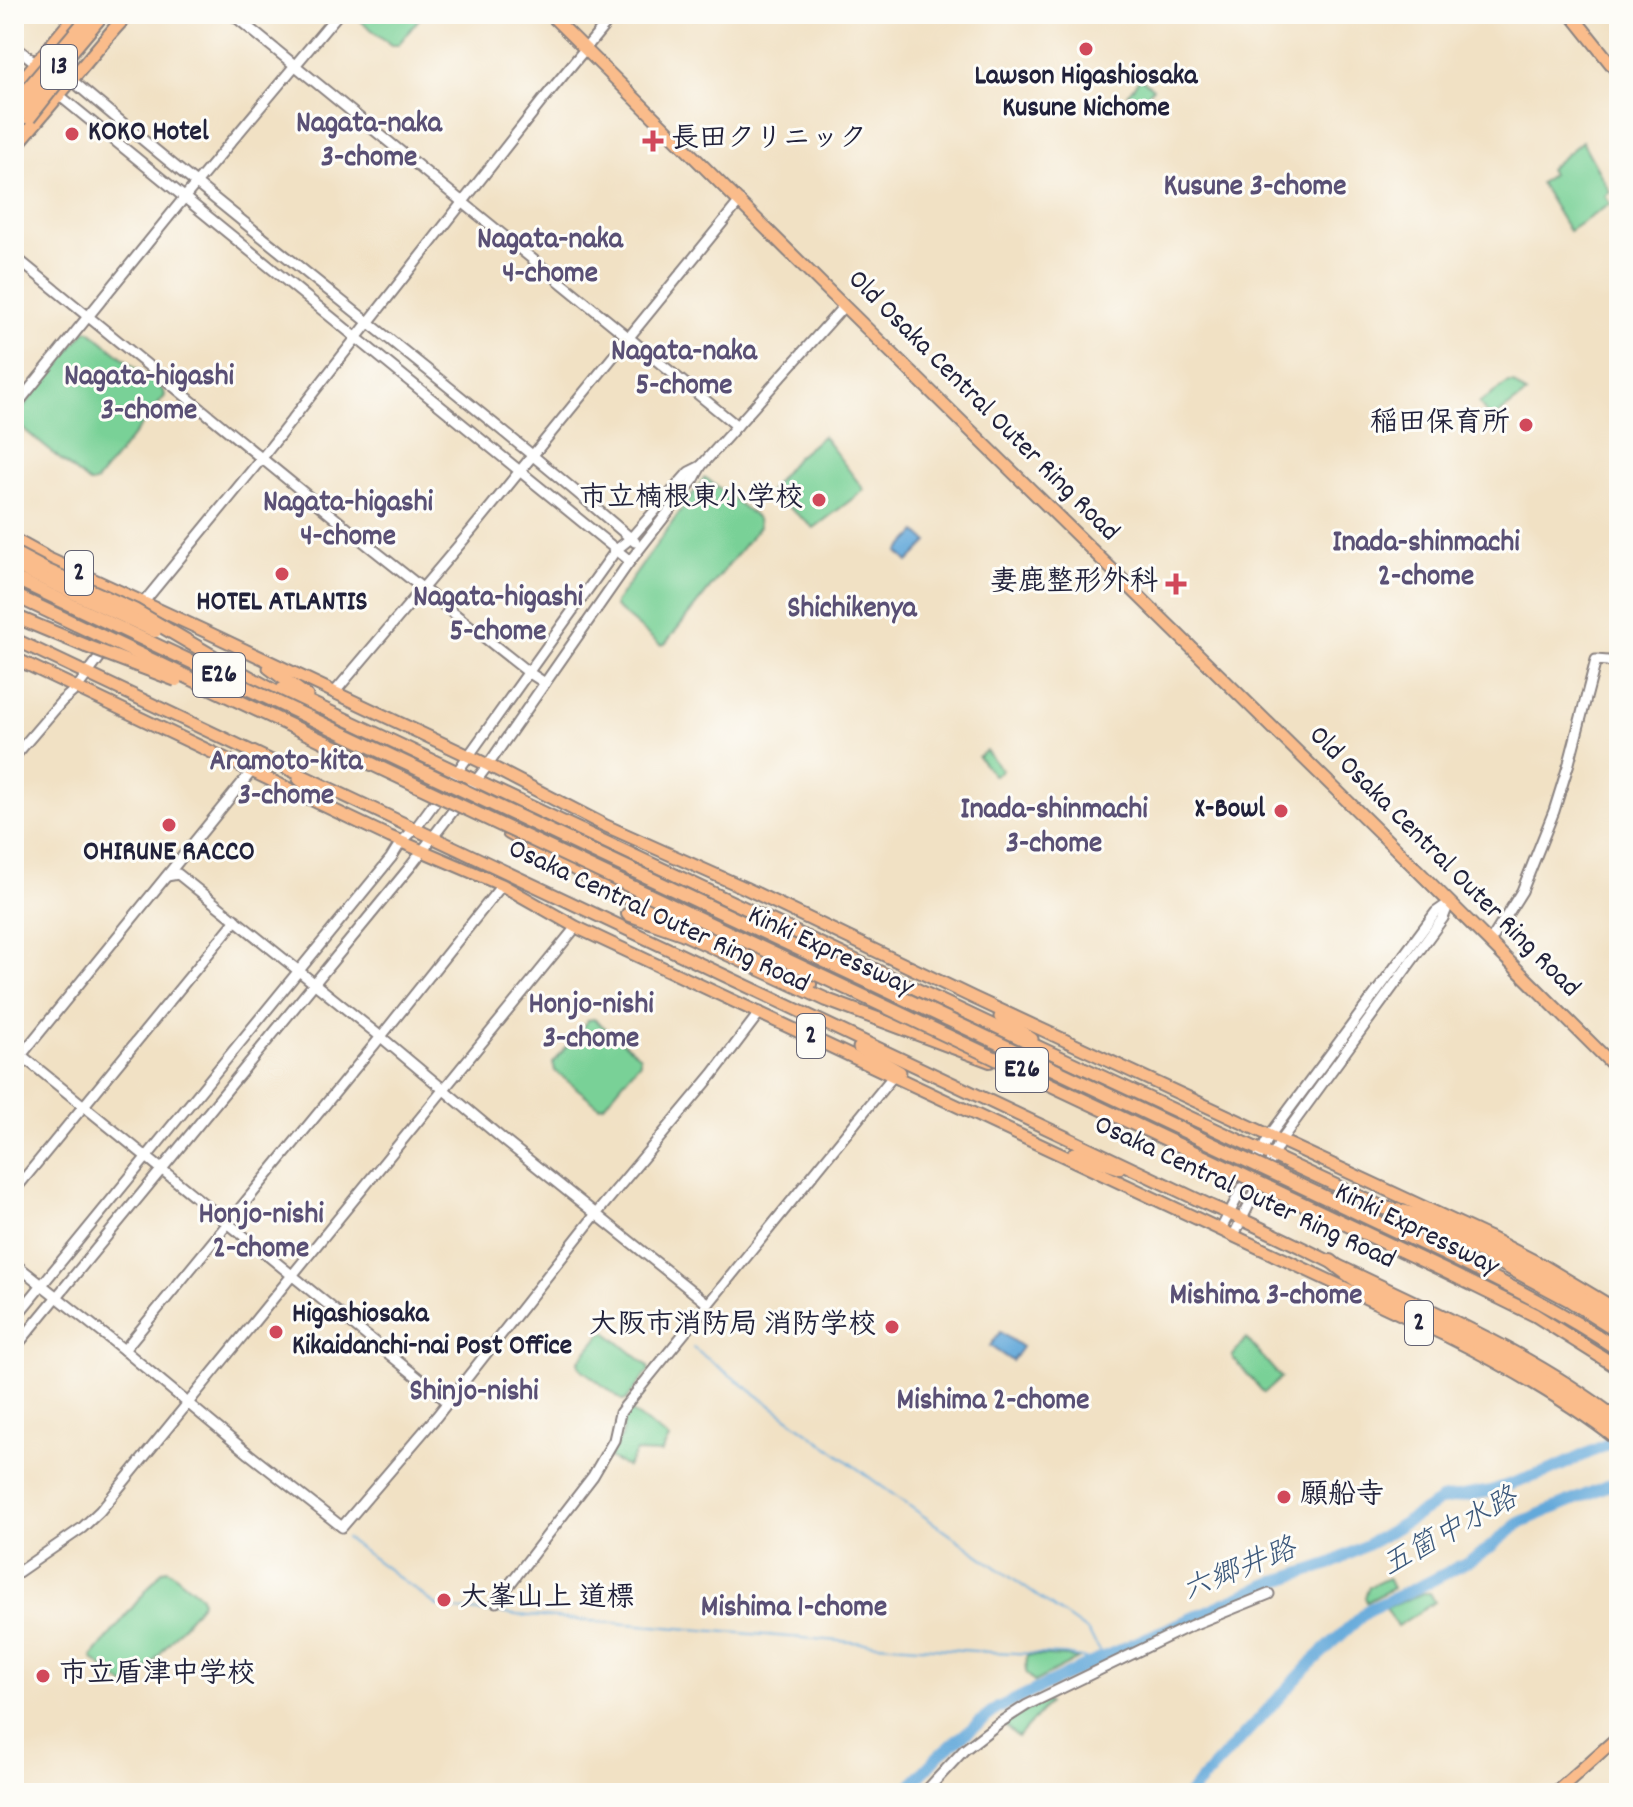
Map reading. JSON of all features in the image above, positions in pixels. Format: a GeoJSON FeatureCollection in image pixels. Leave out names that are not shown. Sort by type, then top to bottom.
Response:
{"type":"FeatureCollection","features":[{"type":"Feature","properties":{"kind":"highway"},"geometry":{"type":"LineString","coordinates":[[14,90],[67,14]]}},
{"type":"Feature","properties":{"kind":"highway"},"geometry":{"type":"LineString","coordinates":[[14,80],[77,14]]}},
{"type":"Feature","properties":{"kind":"highway"},"geometry":{"type":"LineString","coordinates":[[14,127],[127,14]]}},
{"type":"Feature","properties":{"kind":"highway"},"geometry":{"type":"LineString","coordinates":[[66,76],[98,15]]}},
{"type":"Feature","properties":{"kind":"highway"},"geometry":{"type":"LineString","coordinates":[[14,98],[98,15]]}},
{"type":"Feature","properties":{"kind":"highway"},"geometry":{"type":"LineString","coordinates":[[14,135],[67,69],[98,15]]}},
{"type":"Feature","properties":{"kind":"highway","name":"13"},"geometry":{"type":"LineString","coordinates":[[14,105],[98,15]]}},
{"type":"Feature","properties":{"kind":"highway","name":"13"},"geometry":{"type":"LineString","coordinates":[[14,120],[98,15]]}},
{"type":"Feature","properties":{"kind":"highway"},"geometry":{"type":"LineString","coordinates":[[14,148],[53,91]]}},
{"type":"Feature","properties":{"kind":"highway"},"geometry":{"type":"LineString","coordinates":[[14,542],[43,556]]}},
{"type":"Feature","properties":{"kind":"highway"},"geometry":{"type":"LineString","coordinates":[[14,553],[134,610],[283,698],[425,772]]}},
{"type":"Feature","properties":{"kind":"highway"},"geometry":{"type":"LineString","coordinates":[[14,562],[29,572],[226,664]]}},
{"type":"Feature","properties":{"kind":"highway","name":"Kinki Expressway"},"geometry":{"type":"LineString","coordinates":[[14,578],[1484,1273],[1552,1308],[1619,1350]]}},
{"type":"Feature","properties":{"kind":"highway","name":"Kinki Expressway"},"geometry":{"type":"LineString","coordinates":[[14,595],[1535,1315],[1619,1368]]}},
{"type":"Feature","properties":{"kind":"highway"},"geometry":{"type":"LineString","coordinates":[[14,616],[261,712]]}},
{"type":"Feature","properties":{"kind":"highway"},"geometry":{"type":"LineString","coordinates":[[483,816],[529,845],[618,893],[878,1015],[895,1011]]}},
{"type":"Feature","properties":{"kind":"highway"},"geometry":{"type":"LineString","coordinates":[[628,914],[682,933],[827,1000],[1064,1090]]}},
{"type":"Feature","properties":{"kind":"highway"},"geometry":{"type":"LineString","coordinates":[[1383,1208],[1428,1218],[1522,1263],[1619,1320]]}},
{"type":"Feature","properties":{"kind":"highway"},"geometry":{"type":"LineString","coordinates":[[1331,1261],[1348,1277],[1487,1347],[1560,1390],[1616,1436]]}},
{"type":"Feature","properties":{"kind":"main road","name":"Old Osaka Central Outer Ring Road"},"geometry":{"type":"LineString","coordinates":[[550,14],[1619,1071]]}},
{"type":"Feature","properties":{"kind":"main road"},"geometry":{"type":"LineString","coordinates":[[1571,14],[1619,74]]}},
{"type":"Feature","properties":{"kind":"main road","name":"2"},"geometry":{"type":"LineString","coordinates":[[43,556],[488,765],[604,825],[745,888],[1514,1250],[1619,1311]]}},
{"type":"Feature","properties":{"kind":"main road","name":"Osaka Central Outer Ring Road"},"geometry":{"type":"LineString","coordinates":[[14,562],[1479,1252],[1570,1301],[1619,1332]]}},
{"type":"Feature","properties":{"kind":"main road","name":"Osaka Central Outer Ring Road"},"geometry":{"type":"LineString","coordinates":[[14,639],[1242,1218],[1506,1346],[1619,1420]]}},
{"type":"Feature","properties":{"kind":"main road"},"geometry":{"type":"LineString","coordinates":[[246,652],[333,714]]}},
{"type":"Feature","properties":{"kind":"main road","name":"2"},"geometry":{"type":"LineString","coordinates":[[14,658],[420,852],[502,885],[576,927],[1483,1354],[1616,1436]]}},
{"type":"Feature","properties":{"kind":"main road"},"geometry":{"type":"LineString","coordinates":[[283,767],[320,796],[330,809]]}},
{"type":"Feature","properties":{"kind":"main road"},"geometry":{"type":"LineString","coordinates":[[643,860],[668,863],[745,888]]}},
{"type":"Feature","properties":{"kind":"main road"},"geometry":{"type":"LineString","coordinates":[[974,998],[1045,1050]]}},
{"type":"Feature","properties":{"kind":"main road"},"geometry":{"type":"LineString","coordinates":[[791,1008],[810,1023],[872,1054],[930,1092]]}},
{"type":"Feature","properties":{"kind":"main road"},"geometry":{"type":"LineString","coordinates":[[996,1124],[1021,1130],[1096,1161],[1154,1178]]}},
{"type":"Feature","properties":{"kind":"main road"},"geometry":{"type":"LineString","coordinates":[[1555,1793],[1619,1736]]}},
{"type":"Feature","properties":{"kind":"street"},"geometry":{"type":"LineString","coordinates":[[232,14],[737,426]]}},
{"type":"Feature","properties":{"kind":"street"},"geometry":{"type":"LineString","coordinates":[[14,408],[338,14]]}},
{"type":"Feature","properties":{"kind":"street"},"geometry":{"type":"LineString","coordinates":[[14,757],[76,689],[130,617],[262,458],[614,14]]}},
{"type":"Feature","properties":{"kind":"street"},"geometry":{"type":"LineString","coordinates":[[14,46],[34,62],[66,76],[641,547]]}},
{"type":"Feature","properties":{"kind":"street"},"geometry":{"type":"LineString","coordinates":[[34,62],[53,91],[630,561]]}},
{"type":"Feature","properties":{"kind":"street"},"geometry":{"type":"LineString","coordinates":[[334,693],[740,201]]}},
{"type":"Feature","properties":{"kind":"street"},"geometry":{"type":"LineString","coordinates":[[14,256],[422,588],[545,683]]}},
{"type":"Feature","properties":{"kind":"street"},"geometry":{"type":"LineString","coordinates":[[14,1349],[434,838],[701,466],[844,306]]}},
{"type":"Feature","properties":{"kind":"street"},"geometry":{"type":"LineString","coordinates":[[14,1319],[299,972],[401,842],[415,829],[616,550],[631,538],[689,472],[701,466]]}},
{"type":"Feature","properties":{"kind":"street"},"geometry":{"type":"LineString","coordinates":[[1490,942],[1522,891],[1554,811],[1596,660],[1608,661],[1619,667]]}},
{"type":"Feature","properties":{"kind":"street"},"geometry":{"type":"LineString","coordinates":[[14,1064],[251,772]]}},
{"type":"Feature","properties":{"kind":"street"},"geometry":{"type":"LineString","coordinates":[[167,876],[178,874],[708,1304]]}},
{"type":"Feature","properties":{"kind":"street"},"geometry":{"type":"LineString","coordinates":[[124,1350],[502,885]]}},
{"type":"Feature","properties":{"kind":"street"},"geometry":{"type":"LineString","coordinates":[[1221,1229],[1276,1137],[1436,912],[1449,903]]}},
{"type":"Feature","properties":{"kind":"street"},"geometry":{"type":"LineString","coordinates":[[14,1191],[236,920]]}},
{"type":"Feature","properties":{"kind":"street"},"geometry":{"type":"LineString","coordinates":[[14,1575],[82,1528],[100,1511],[576,927]]}},
{"type":"Feature","properties":{"kind":"street"},"geometry":{"type":"LineString","coordinates":[[14,1263],[342,1527],[448,1402],[760,1012]]}},
{"type":"Feature","properties":{"kind":"street"},"geometry":{"type":"LineString","coordinates":[[21,1055],[448,1402]]}},
{"type":"Feature","properties":{"kind":"street"},"geometry":{"type":"LineString","coordinates":[[496,1602],[593,1476],[614,1440],[620,1413],[894,1075]]}},
{"type":"Feature","properties":{"kind":"street"},"geometry":{"type":"LineString","coordinates":[[1234,1235],[1267,1154]]}},
{"type":"Feature","properties":{"kind":"street"},"geometry":{"type":"LineString","coordinates":[[924,1793],[964,1750],[1027,1705],[1190,1626],[1269,1594]]}},
{"type":"Feature","properties":{"kind":"green space"},"geometry":{"type":"Polygon","coordinates":[[[352,14],[423,14],[398,45],[391,45],[352,14]]]}},
{"type":"Feature","properties":{"kind":"green space"},"geometry":{"type":"Polygon","coordinates":[[[1140,78],[1153,88],[1140,104],[1128,94],[1140,78]]]}},
{"type":"Feature","properties":{"kind":"green space"},"geometry":{"type":"Polygon","coordinates":[[[1582,141],[1610,192],[1605,196],[1610,204],[1569,231],[1540,183],[1552,174],[1549,169],[1582,141]]]}},
{"type":"Feature","properties":{"kind":"green space"},"geometry":{"type":"Polygon","coordinates":[[[86,330],[164,391],[165,396],[95,483],[89,483],[14,421],[86,330]]]}},
{"type":"Feature","properties":{"kind":"green space"},"geometry":{"type":"Polygon","coordinates":[[[1508,383],[1513,383],[1526,394],[1491,420],[1479,403],[1508,383]]]}},
{"type":"Feature","properties":{"kind":"green space"},"geometry":{"type":"Polygon","coordinates":[[[823,436],[864,490],[814,528],[769,491],[796,458],[823,436]]]}},
{"type":"Feature","properties":{"kind":"green space"},"geometry":{"type":"Polygon","coordinates":[[[704,478],[758,519],[759,527],[665,644],[660,645],[615,607],[615,603],[704,478]]]}},
{"type":"Feature","properties":{"kind":"green space"},"geometry":{"type":"Polygon","coordinates":[[[986,751],[1002,770],[994,776],[978,757],[986,751]]]}},
{"type":"Feature","properties":{"kind":"green space"},"geometry":{"type":"Polygon","coordinates":[[[594,1019],[640,1056],[640,1062],[604,1105],[599,1106],[555,1071],[553,1063],[588,1020],[594,1019]]]}},
{"type":"Feature","properties":{"kind":"green space"},"geometry":{"type":"Polygon","coordinates":[[[606,1332],[648,1366],[649,1371],[626,1400],[580,1368],[578,1362],[606,1332]]]}},
{"type":"Feature","properties":{"kind":"green space"},"geometry":{"type":"Polygon","coordinates":[[[1246,1338],[1281,1378],[1264,1393],[1232,1357],[1246,1338]]]}},
{"type":"Feature","properties":{"kind":"green space"},"geometry":{"type":"Polygon","coordinates":[[[628,1409],[669,1439],[661,1453],[636,1452],[627,1467],[609,1458],[622,1435],[628,1409]]]}},
{"type":"Feature","properties":{"kind":"green space"},"geometry":{"type":"Polygon","coordinates":[[[168,1569],[201,1596],[202,1602],[133,1687],[128,1688],[92,1657],[163,1570],[168,1569]]]}},
{"type":"Feature","properties":{"kind":"green space"},"geometry":{"type":"Polygon","coordinates":[[[1388,1578],[1393,1588],[1367,1602],[1365,1597],[1369,1587],[1388,1578]]]}},
{"type":"Feature","properties":{"kind":"green space"},"geometry":{"type":"Polygon","coordinates":[[[1430,1593],[1435,1602],[1397,1626],[1386,1608],[1430,1593]]]}},
{"type":"Feature","properties":{"kind":"green space"},"geometry":{"type":"Polygon","coordinates":[[[1027,1655],[1078,1659],[1034,1682],[1026,1672],[1027,1655]]]}},
{"type":"Feature","properties":{"kind":"green space"},"geometry":{"type":"Polygon","coordinates":[[[1046,1700],[1049,1703],[1018,1737],[1004,1725],[1016,1716],[1046,1700]]]}},
{"type":"Feature","properties":{"kind":"water"},"geometry":{"type":"Polygon","coordinates":[[[917,532],[928,542],[908,562],[898,552],[917,532]]]}},
{"type":"Feature","properties":{"kind":"water"},"geometry":{"type":"Polygon","coordinates":[[[1000,1332],[1022,1347],[1012,1361],[990,1346],[1000,1332]]]}},
{"type":"Feature","properties":{"kind":"waterway"},"geometry":{"type":"LineString","coordinates":[[693,1348],[1088,1632],[1104,1657]]}},
{"type":"Feature","properties":{"kind":"waterway","name":"六郷井路"},"geometry":{"type":"LineString","coordinates":[[904,1793],[941,1753],[998,1708],[1266,1585],[1332,1563],[1441,1500],[1491,1491],[1549,1471],[1619,1439]]}},
{"type":"Feature","properties":{"kind":"waterway","name":"五箇中水路"},"geometry":{"type":"LineString","coordinates":[[1190,1793],[1314,1660],[1368,1610],[1479,1556],[1521,1522],[1619,1481]]}},
{"type":"Feature","properties":{"kind":"waterway"},"geometry":{"type":"LineString","coordinates":[[346,1538],[444,1609],[877,1644],[1065,1655],[1094,1662]]}},
{"type":"Feature","properties":{"kind":"place","name":"Lawson Higashiosaka Kusune Nichome"},"geometry":{"type":"Point","coordinates":[1086,49]}},
{"type":"Feature","properties":{"kind":"place","name":"KOKO Hotel"},"geometry":{"type":"Point","coordinates":[72,134]}},
{"type":"Feature","properties":{"kind":"place","name":"長田クリニック"},"geometry":{"type":"Point","coordinates":[653,141]}},
{"type":"Feature","properties":{"kind":"place","name":"稲田保育所"},"geometry":{"type":"Point","coordinates":[1526,425]}},
{"type":"Feature","properties":{"kind":"place","name":"市立楠根東小学校"},"geometry":{"type":"Point","coordinates":[819,500]}},
{"type":"Feature","properties":{"kind":"place","name":"HOTEL ATLANTIS"},"geometry":{"type":"Point","coordinates":[282,574]}},
{"type":"Feature","properties":{"kind":"place","name":"妻鹿整形外科"},"geometry":{"type":"Point","coordinates":[1176,584]}},
{"type":"Feature","properties":{"kind":"place","name":"X-Bowl"},"geometry":{"type":"Point","coordinates":[1281,811]}},
{"type":"Feature","properties":{"kind":"place","name":"OHIRUNE RACCO"},"geometry":{"type":"Point","coordinates":[169,825]}},
{"type":"Feature","properties":{"kind":"place","name":"大阪市消防局 消防学校"},"geometry":{"type":"Point","coordinates":[892,1327]}},
{"type":"Feature","properties":{"kind":"place","name":"Higashiosaka Kikaidanchi-nai Post Office"},"geometry":{"type":"Point","coordinates":[276,1332]}},
{"type":"Feature","properties":{"kind":"place","name":"願船寺"},"geometry":{"type":"Point","coordinates":[1284,1497]}},
{"type":"Feature","properties":{"kind":"place","name":"大峯山上 道標"},"geometry":{"type":"Point","coordinates":[444,1600]}},
{"type":"Feature","properties":{"kind":"place","name":"市立盾津中学校"},"geometry":{"type":"Point","coordinates":[43,1676]}},
{"type":"Feature","properties":{"kind":"district","name":"Nagata-naka 3-chome"},"geometry":{"type":"Point","coordinates":[369,142]}},
{"type":"Feature","properties":{"kind":"district","name":"Kusune 3-chome"},"geometry":{"type":"Point","coordinates":[1255,188]}},
{"type":"Feature","properties":{"kind":"district","name":"Nagata-naka 4-chome"},"geometry":{"type":"Point","coordinates":[550,258]}},
{"type":"Feature","properties":{"kind":"district","name":"Nagata-naka 5-chome"},"geometry":{"type":"Point","coordinates":[684,370]}},
{"type":"Feature","properties":{"kind":"district","name":"Nagata-higashi 3-chome"},"geometry":{"type":"Point","coordinates":[149,395]}},
{"type":"Feature","properties":{"kind":"district","name":"Nagata-higashi 4-chome"},"geometry":{"type":"Point","coordinates":[348,521]}},
{"type":"Feature","properties":{"kind":"district","name":"Inada-shinmachi 2-chome"},"geometry":{"type":"Point","coordinates":[1426,561]}},
{"type":"Feature","properties":{"kind":"district","name":"Shichikenya"},"geometry":{"type":"Point","coordinates":[852,610]}},
{"type":"Feature","properties":{"kind":"district","name":"Nagata-higashi 5-chome"},"geometry":{"type":"Point","coordinates":[498,616]}},
{"type":"Feature","properties":{"kind":"district","name":"Aramoto-kita 3-chome"},"geometry":{"type":"Point","coordinates":[286,780]}},
{"type":"Feature","properties":{"kind":"district","name":"Inada-shinmachi 3-chome"},"geometry":{"type":"Point","coordinates":[1054,828]}},
{"type":"Feature","properties":{"kind":"district","name":"Honjo-nishi 3-chome"},"geometry":{"type":"Point","coordinates":[591,1023]}},
{"type":"Feature","properties":{"kind":"district","name":"Honjo-nishi 2-chome"},"geometry":{"type":"Point","coordinates":[261,1233]}},
{"type":"Feature","properties":{"kind":"district","name":"Mishima 3-chome"},"geometry":{"type":"Point","coordinates":[1266,1297]}},
{"type":"Feature","properties":{"kind":"district","name":"Shinjo-nishi"},"geometry":{"type":"Point","coordinates":[474,1393]}},
{"type":"Feature","properties":{"kind":"district","name":"Mishima 2-chome"},"geometry":{"type":"Point","coordinates":[993,1402]}},
{"type":"Feature","properties":{"kind":"district","name":"Mishima 1-chome"},"geometry":{"type":"Point","coordinates":[794,1609]}}]}
